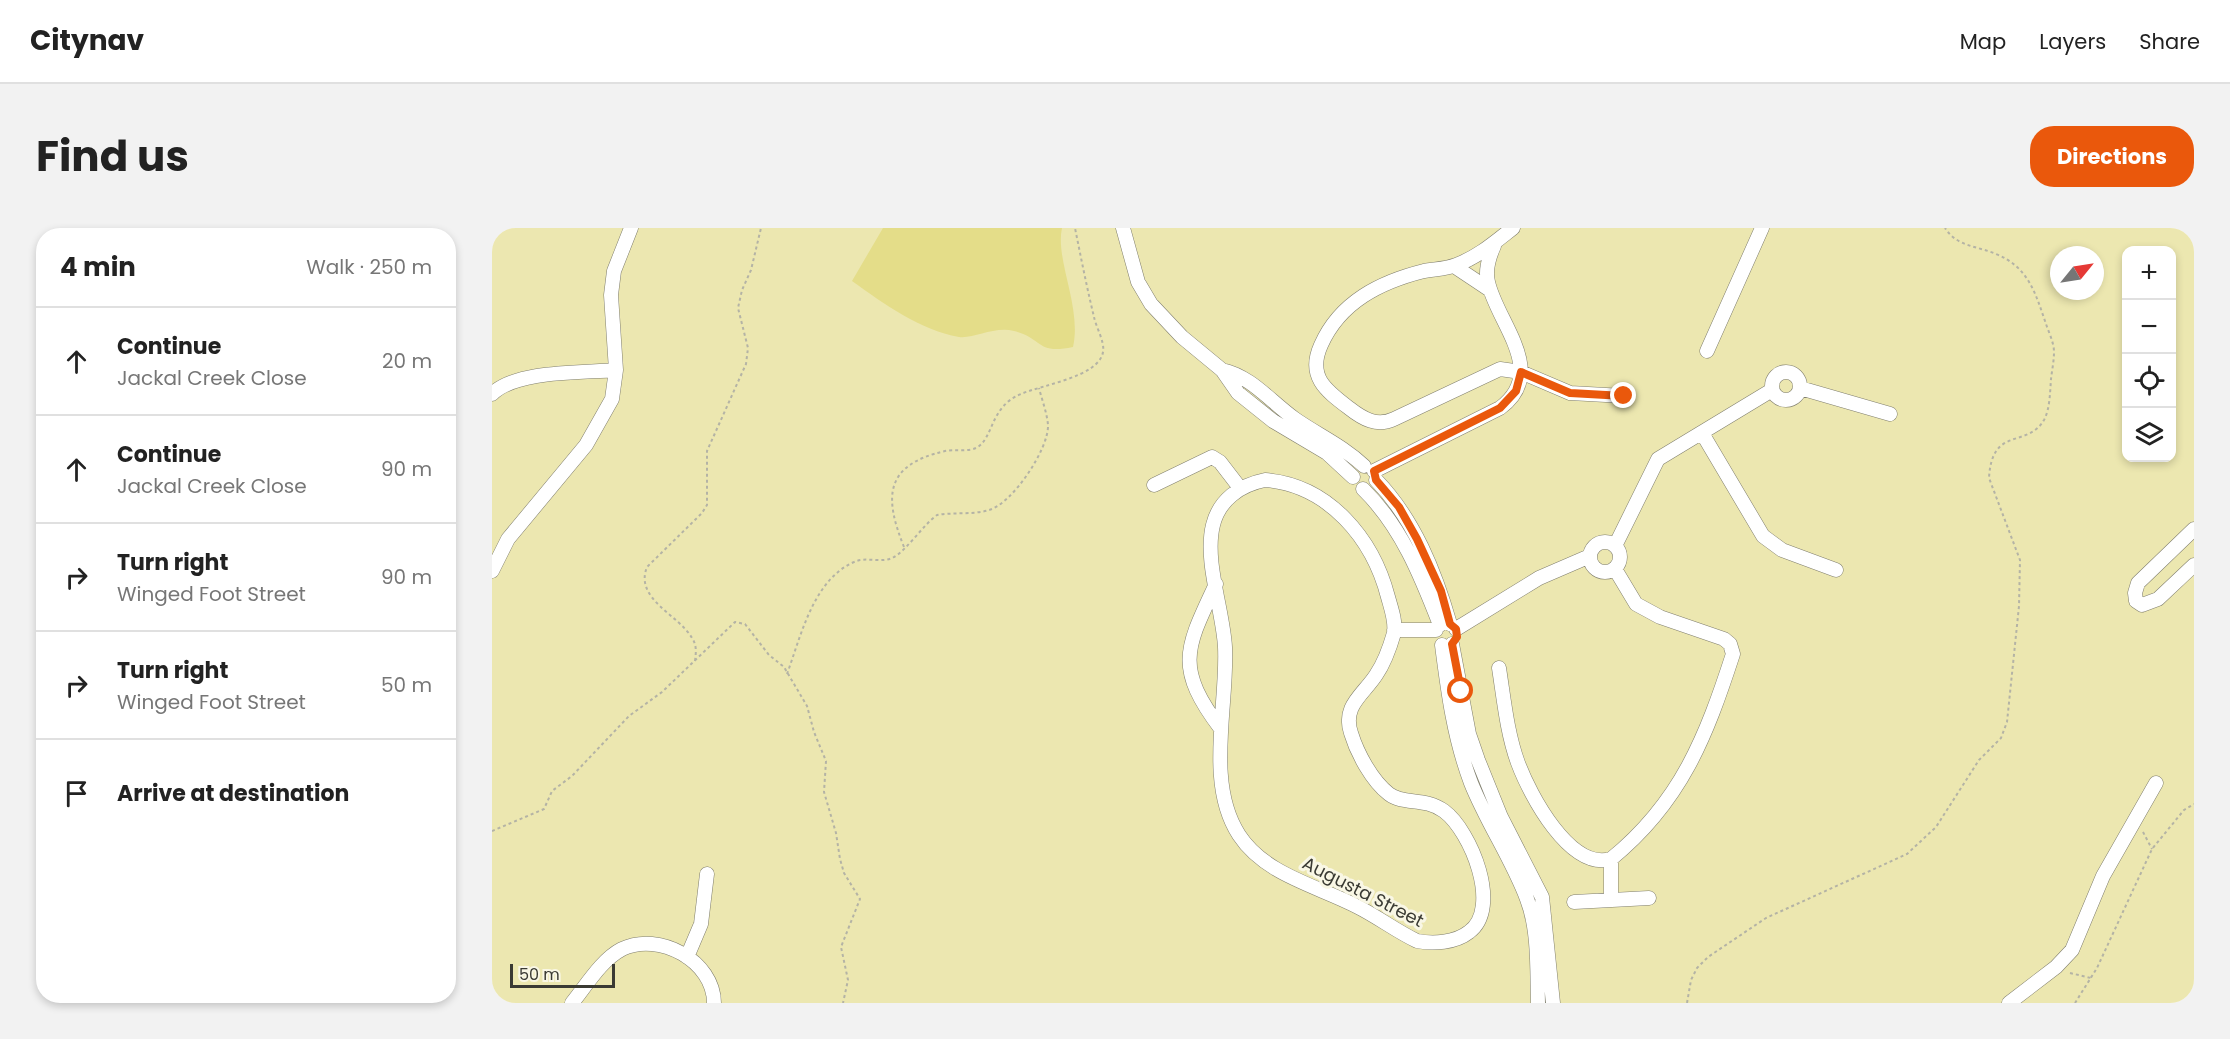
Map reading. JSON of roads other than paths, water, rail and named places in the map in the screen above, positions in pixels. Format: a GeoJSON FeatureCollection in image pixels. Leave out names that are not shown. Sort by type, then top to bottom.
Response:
{"type":"FeatureCollection","features":[{"type":"Feature","properties":{"kind":"street"},"geometry":{"type":"LineString","coordinates":[[492,571],[508,539],[565,474],[595,432],[612,399],[616,370],[610,295],[614,271],[632,228]]}},
{"type":"Feature","properties":{"kind":"street"},"geometry":{"type":"LineString","coordinates":[[1123,228],[1134,271],[1151,304],[1182,337],[1222,370],[1238,393],[1282,427],[1327,453],[1353,477],[1356,485],[1379,505],[1400,536],[1446,627],[1457,637],[1447,644]]}},
{"type":"Feature","properties":{"kind":"street"},"geometry":{"type":"LineString","coordinates":[[1513,228],[1494,246],[1454,266],[1392,282],[1348,305],[1332,322],[1318,352],[1315,364],[1320,381],[1350,409],[1368,420],[1380,423],[1404,415],[1494,370],[1506,369],[1521,372],[1570,393],[1624,396]]}},
{"type":"Feature","properties":{"kind":"street"},"geometry":{"type":"LineString","coordinates":[[1707,351],[1762,228]]}},
{"type":"Feature","properties":{"kind":"street"},"geometry":{"type":"LineString","coordinates":[[1353,477],[1356,470],[1371,472],[1500,408],[1516,391],[1521,372],[1518,352],[1490,290],[1487,268],[1494,246]]}},
{"type":"Feature","properties":{"kind":"street"},"geometry":{"type":"LineString","coordinates":[[1454,266],[1490,290]]}},
{"type":"Feature","properties":{"kind":"street"},"geometry":{"type":"LineString","coordinates":[[492,394],[502,386],[521,379],[616,370]]}},
{"type":"Feature","properties":{"kind":"street"},"geometry":{"type":"LineString","coordinates":[[1222,370],[1244,378],[1288,414],[1343,448],[1371,472],[1399,507],[1422,550],[1441,591],[1446,627]]}},
{"type":"Feature","properties":{"kind":"street"},"geometry":{"type":"LineString","coordinates":[[1786,371],[1798,378],[1800,388],[1798,393],[1789,400],[1778,398],[1772,390],[1773,379],[1786,371]]}},
{"type":"Feature","properties":{"kind":"street"},"geometry":{"type":"LineString","coordinates":[[1800,388],[1890,414]]}},
{"type":"Feature","properties":{"kind":"street"},"geometry":{"type":"LineString","coordinates":[[1615,546],[1656,462],[1772,390]]}},
{"type":"Feature","properties":{"kind":"street"},"geometry":{"type":"LineString","coordinates":[[1702,433],[1763,536],[1782,549],[1836,570]]}},
{"type":"Feature","properties":{"kind":"street"},"geometry":{"type":"LineString","coordinates":[[1154,485],[1212,458],[1220,462],[1240,488],[1264,480],[1280,483],[1312,495],[1340,512],[1360,535],[1386,588],[1395,630],[1446,627]]}},
{"type":"Feature","properties":{"kind":"street"},"geometry":{"type":"LineString","coordinates":[[1363,489],[1371,487],[1371,472]]}},
{"type":"Feature","properties":{"kind":"street","name":"Augusta Street"},"geometry":{"type":"LineString","coordinates":[[1240,488],[1224,502],[1213,523],[1211,551],[1225,649],[1221,729],[1225,802],[1229,817],[1245,844],[1260,857],[1309,886],[1358,907],[1417,941],[1449,940],[1468,933],[1480,919],[1483,901],[1470,843],[1454,820],[1433,804],[1398,799],[1386,792],[1376,780],[1350,732],[1350,708],[1381,667],[1395,630]]}},
{"type":"Feature","properties":{"kind":"street"},"geometry":{"type":"LineString","coordinates":[[2194,529],[2138,583],[2135,593],[2136,601],[2145,605],[2152,602],[2194,566]]}},
{"type":"Feature","properties":{"kind":"street"},"geometry":{"type":"LineString","coordinates":[[1553,1003],[1542,897],[1501,817],[1481,770],[1469,734],[1447,644],[1435,637],[1446,627],[1539,578],[1590,556],[1594,548],[1601,543],[1615,546]]}},
{"type":"Feature","properties":{"kind":"street"},"geometry":{"type":"LineString","coordinates":[[1615,546],[1620,557],[1615,569]]}},
{"type":"Feature","properties":{"kind":"street"},"geometry":{"type":"LineString","coordinates":[[1590,556],[1592,563],[1602,572],[1615,569]]}},
{"type":"Feature","properties":{"kind":"street"},"geometry":{"type":"LineString","coordinates":[[1499,668],[1518,762],[1535,799],[1572,849],[1591,859],[1611,859],[1639,834],[1683,779],[1697,752],[1732,654],[1730,644],[1724,639],[1660,617],[1636,604],[1615,569]]}},
{"type":"Feature","properties":{"kind":"street"},"geometry":{"type":"LineString","coordinates":[[1216,584],[1192,633],[1189,666],[1200,697],[1221,729]]}},
{"type":"Feature","properties":{"kind":"street"},"geometry":{"type":"LineString","coordinates":[[1447,644],[1449,702],[1459,747],[1481,807],[1521,885],[1532,914],[1538,1003]]}},
{"type":"Feature","properties":{"kind":"street"},"geometry":{"type":"LineString","coordinates":[[2009,1003],[2056,967],[2075,944],[2103,876],[2156,783]]}},
{"type":"Feature","properties":{"kind":"street"},"geometry":{"type":"LineString","coordinates":[[1611,859],[1611,900]]}},
{"type":"Feature","properties":{"kind":"street"},"geometry":{"type":"LineString","coordinates":[[687,957],[701,924],[707,874]]}},
{"type":"Feature","properties":{"kind":"street"},"geometry":{"type":"LineString","coordinates":[[1574,902],[1649,898]]}},
{"type":"Feature","properties":{"kind":"street"},"geometry":{"type":"LineString","coordinates":[[572,1003],[599,970],[623,949],[634,945],[652,945],[687,957],[703,970],[709,979],[714,1003]]}}]}
